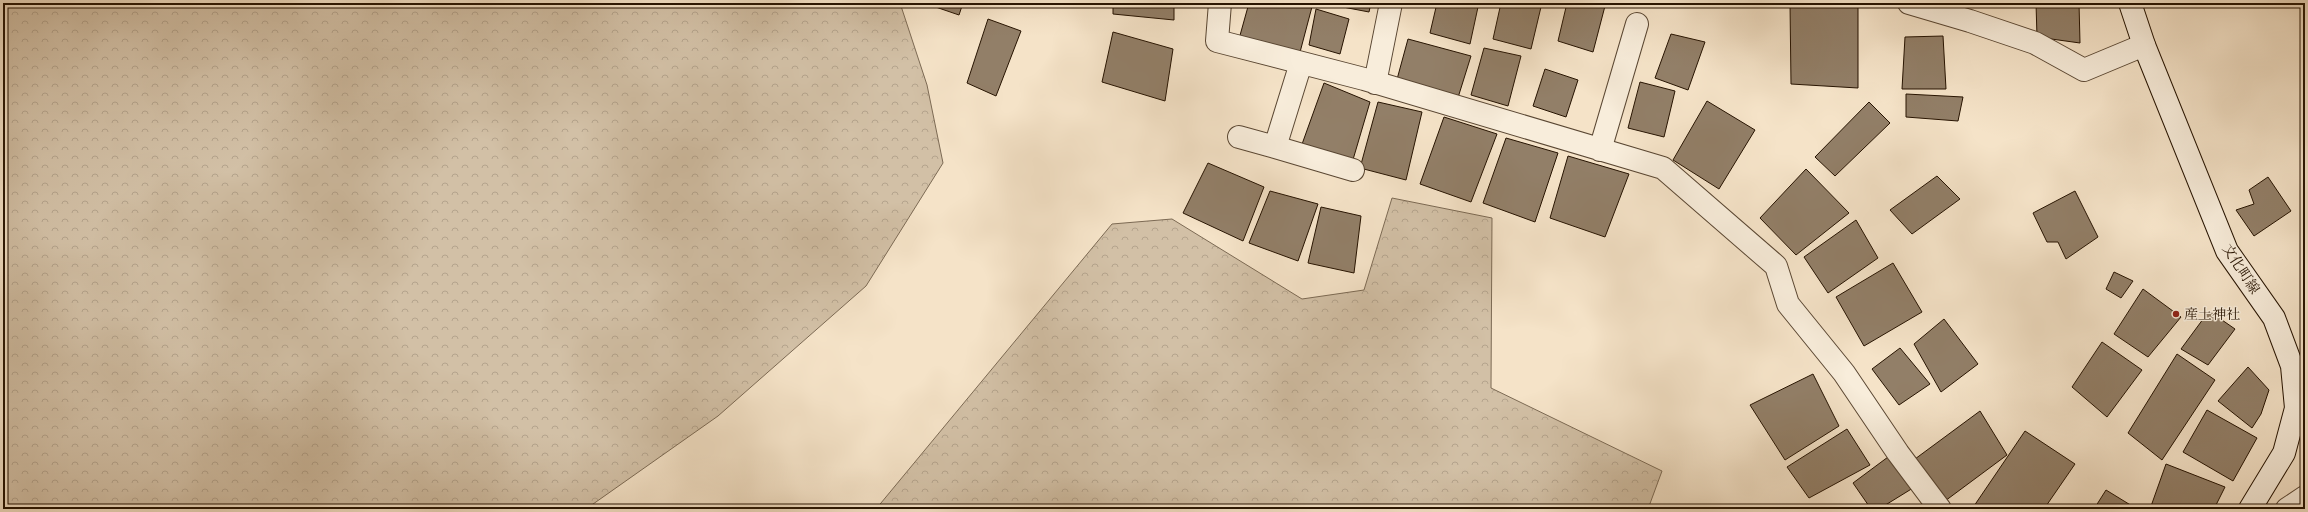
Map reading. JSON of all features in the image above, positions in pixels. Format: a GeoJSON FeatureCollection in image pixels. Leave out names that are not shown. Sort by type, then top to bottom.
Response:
{"type":"FeatureCollection","features":[{"type":"Feature","properties":{"kind":"street"},"geometry":{"type":"LineString","coordinates":[[1220,3],[1217,41],[1375,83],[1663,168],[1776,266],[1788,304],[1844,373],[1898,453],[1940,509]]}},
{"type":"Feature","properties":{"kind":"street"},"geometry":{"type":"LineString","coordinates":[[1375,83],[1392,3]]}},
{"type":"Feature","properties":{"kind":"street"},"geometry":{"type":"LineString","coordinates":[[1909,3],[1970,21],[2035,43],[2084,70],[2144,45]]}},
{"type":"Feature","properties":{"kind":"street","name":"文化町線"},"geometry":{"type":"LineString","coordinates":[[2130,3],[2144,45],[2227,251],[2274,318],[2292,366],[2296,408],[2284,453],[2250,509]]}},
{"type":"Feature","properties":{"kind":"street"},"geometry":{"type":"LineString","coordinates":[[1600,150],[1637,24]]}},
{"type":"Feature","properties":{"kind":"street"},"geometry":{"type":"LineString","coordinates":[[1275,147],[1301,63]]}},
{"type":"Feature","properties":{"kind":"street"},"geometry":{"type":"LineString","coordinates":[[1239,136],[1353,170]]}},
{"type":"Feature","properties":{"kind":"street"},"geometry":{"type":"LineString","coordinates":[[2287,509],[2305,497]]}},
{"type":"Feature","properties":{"kind":"green space"},"geometry":{"type":"Polygon","coordinates":[[[3,3],[659,3],[673,6],[690,3],[900,3],[927,85],[943,163],[866,286],[718,416],[586,509],[3,509],[3,3]]]}},
{"type":"Feature","properties":{"kind":"green space"},"geometry":{"type":"Polygon","coordinates":[[[1392,198],[1492,218],[1491,388],[1662,471],[1648,509],[876,509],[1112,224],[1172,219],[1302,299],[1364,290],[1392,198]]]}},
{"type":"Feature","properties":{"kind":"building"},"geometry":{"type":"Polygon","coordinates":[[[924,3],[963,3],[959,15],[924,3]]]}},
{"type":"Feature","properties":{"kind":"building"},"geometry":{"type":"Polygon","coordinates":[[[1113,3],[1174,3],[1174,20],[1113,14],[1113,3]]]}},
{"type":"Feature","properties":{"kind":"building"},"geometry":{"type":"Polygon","coordinates":[[[1249,3],[1313,3],[1299,56],[1239,39],[1249,3]]]}},
{"type":"Feature","properties":{"kind":"building"},"geometry":{"type":"Polygon","coordinates":[[[1322,3],[1371,3],[1369,12],[1322,3]]]}},
{"type":"Feature","properties":{"kind":"building"},"geometry":{"type":"Polygon","coordinates":[[[1437,3],[1478,7],[1470,44],[1430,33],[1437,3]]]}},
{"type":"Feature","properties":{"kind":"building"},"geometry":{"type":"Polygon","coordinates":[[[1501,3],[1530,3],[1541,7],[1531,49],[1493,39],[1501,3]]]}},
{"type":"Feature","properties":{"kind":"building"},"geometry":{"type":"Polygon","coordinates":[[[1567,3],[1596,3],[1605,6],[1593,52],[1558,41],[1567,3]]]}},
{"type":"Feature","properties":{"kind":"building"},"geometry":{"type":"Polygon","coordinates":[[[1858,3],[1858,88],[1791,84],[1790,4],[1858,3]]]}},
{"type":"Feature","properties":{"kind":"building"},"geometry":{"type":"Polygon","coordinates":[[[2036,3],[2079,3],[2080,43],[2037,37],[2036,3]]]}},
{"type":"Feature","properties":{"kind":"building"},"geometry":{"type":"Polygon","coordinates":[[[1316,9],[1349,19],[1340,54],[1309,45],[1316,9]]]}},
{"type":"Feature","properties":{"kind":"building"},"geometry":{"type":"Polygon","coordinates":[[[988,19],[1021,31],[996,96],[967,83],[988,19]]]}},
{"type":"Feature","properties":{"kind":"building"},"geometry":{"type":"Polygon","coordinates":[[[1113,32],[1173,49],[1165,101],[1102,82],[1113,32]]]}},
{"type":"Feature","properties":{"kind":"building"},"geometry":{"type":"Polygon","coordinates":[[[1671,34],[1705,42],[1688,90],[1655,78],[1671,34]]]}},
{"type":"Feature","properties":{"kind":"building"},"geometry":{"type":"Polygon","coordinates":[[[1943,36],[1946,89],[1902,89],[1905,37],[1943,36]]]}},
{"type":"Feature","properties":{"kind":"building"},"geometry":{"type":"Polygon","coordinates":[[[1408,39],[1471,56],[1456,104],[1396,83],[1408,39]]]}},
{"type":"Feature","properties":{"kind":"building"},"geometry":{"type":"Polygon","coordinates":[[[1484,48],[1521,56],[1508,106],[1471,95],[1484,48]]]}},
{"type":"Feature","properties":{"kind":"building"},"geometry":{"type":"Polygon","coordinates":[[[1545,69],[1578,80],[1566,117],[1533,106],[1545,69]]]}},
{"type":"Feature","properties":{"kind":"building"},"geometry":{"type":"Polygon","coordinates":[[[1640,82],[1675,91],[1664,137],[1628,128],[1640,82]]]}},
{"type":"Feature","properties":{"kind":"building"},"geometry":{"type":"Polygon","coordinates":[[[1324,83],[1370,102],[1352,163],[1301,147],[1324,83]]]}},
{"type":"Feature","properties":{"kind":"building"},"geometry":{"type":"Polygon","coordinates":[[[1906,94],[1963,97],[1958,121],[1906,117],[1906,94]]]}},
{"type":"Feature","properties":{"kind":"building"},"geometry":{"type":"Polygon","coordinates":[[[1707,101],[1755,130],[1719,189],[1673,160],[1707,101]]]}},
{"type":"Feature","properties":{"kind":"building"},"geometry":{"type":"Polygon","coordinates":[[[1378,102],[1422,112],[1406,180],[1360,168],[1378,102]]]}},
{"type":"Feature","properties":{"kind":"building"},"geometry":{"type":"Polygon","coordinates":[[[1869,102],[1890,123],[1835,176],[1815,157],[1869,102]]]}},
{"type":"Feature","properties":{"kind":"building"},"geometry":{"type":"Polygon","coordinates":[[[1444,117],[1497,134],[1471,202],[1420,184],[1444,117]]]}},
{"type":"Feature","properties":{"kind":"building"},"geometry":{"type":"Polygon","coordinates":[[[1506,138],[1558,153],[1535,222],[1483,203],[1506,138]]]}},
{"type":"Feature","properties":{"kind":"building"},"geometry":{"type":"Polygon","coordinates":[[[1568,156],[1629,174],[1605,237],[1550,218],[1568,156]]]}},
{"type":"Feature","properties":{"kind":"building"},"geometry":{"type":"Polygon","coordinates":[[[1208,163],[1264,187],[1243,241],[1183,213],[1208,163]]]}},
{"type":"Feature","properties":{"kind":"building"},"geometry":{"type":"Polygon","coordinates":[[[1806,169],[1849,213],[1796,255],[1760,218],[1806,169]]]}},
{"type":"Feature","properties":{"kind":"building"},"geometry":{"type":"Polygon","coordinates":[[[1937,176],[1960,199],[1912,234],[1890,210],[1937,176]]]}},
{"type":"Feature","properties":{"kind":"building"},"geometry":{"type":"Polygon","coordinates":[[[2268,177],[2291,211],[2254,236],[2236,210],[2254,204],[2249,190],[2268,177]]]}},
{"type":"Feature","properties":{"kind":"building"},"geometry":{"type":"Polygon","coordinates":[[[1270,191],[1318,204],[1298,261],[1249,243],[1270,191]]]}},
{"type":"Feature","properties":{"kind":"building"},"geometry":{"type":"Polygon","coordinates":[[[2075,191],[2098,237],[2066,259],[2058,242],[2047,242],[2033,213],[2075,191]]]}},
{"type":"Feature","properties":{"kind":"building"},"geometry":{"type":"Polygon","coordinates":[[[1321,207],[1361,216],[1354,273],[1308,263],[1321,207]]]}},
{"type":"Feature","properties":{"kind":"building"},"geometry":{"type":"Polygon","coordinates":[[[1856,220],[1878,258],[1828,293],[1804,257],[1856,220]]]}},
{"type":"Feature","properties":{"kind":"building"},"geometry":{"type":"Polygon","coordinates":[[[1893,263],[1922,312],[1864,346],[1836,297],[1893,263]]]}},
{"type":"Feature","properties":{"kind":"building"},"geometry":{"type":"Polygon","coordinates":[[[2114,272],[2133,281],[2121,298],[2106,289],[2114,272]]]}},
{"type":"Feature","properties":{"kind":"building"},"geometry":{"type":"Polygon","coordinates":[[[2143,289],[2181,317],[2148,357],[2114,334],[2143,289]]]}},
{"type":"Feature","properties":{"kind":"building"},"geometry":{"type":"Polygon","coordinates":[[[2209,311],[2235,329],[2208,365],[2181,349],[2209,311]]]}},
{"type":"Feature","properties":{"kind":"building"},"geometry":{"type":"Polygon","coordinates":[[[1944,319],[1978,364],[1941,392],[1914,344],[1944,319]]]}},
{"type":"Feature","properties":{"kind":"building"},"geometry":{"type":"Polygon","coordinates":[[[2102,342],[2142,370],[2107,417],[2072,387],[2102,342]]]}},
{"type":"Feature","properties":{"kind":"building"},"geometry":{"type":"Polygon","coordinates":[[[1900,348],[1930,384],[1899,405],[1872,369],[1900,348]]]}},
{"type":"Feature","properties":{"kind":"building"},"geometry":{"type":"Polygon","coordinates":[[[2177,354],[2215,380],[2162,460],[2128,433],[2177,354]]]}},
{"type":"Feature","properties":{"kind":"building"},"geometry":{"type":"Polygon","coordinates":[[[2248,367],[2269,390],[2261,414],[2252,428],[2218,401],[2248,367]]]}},
{"type":"Feature","properties":{"kind":"building"},"geometry":{"type":"Polygon","coordinates":[[[1813,374],[1839,426],[1785,460],[1750,405],[1813,374]]]}},
{"type":"Feature","properties":{"kind":"building"},"geometry":{"type":"Polygon","coordinates":[[[2207,410],[2257,438],[2233,481],[2183,452],[2207,410]]]}},
{"type":"Feature","properties":{"kind":"building"},"geometry":{"type":"Polygon","coordinates":[[[1980,411],[2007,455],[1945,501],[1915,459],[1980,411]]]}},
{"type":"Feature","properties":{"kind":"building"},"geometry":{"type":"Polygon","coordinates":[[[1847,429],[1870,465],[1809,498],[1787,467],[1847,429]]]}},
{"type":"Feature","properties":{"kind":"building"},"geometry":{"type":"Polygon","coordinates":[[[2025,431],[2075,464],[2044,509],[1978,509],[1974,506],[2025,431]]]}},
{"type":"Feature","properties":{"kind":"building"},"geometry":{"type":"Polygon","coordinates":[[[1888,457],[1913,488],[1879,509],[1871,509],[1853,483],[1888,457]]]}},
{"type":"Feature","properties":{"kind":"building"},"geometry":{"type":"Polygon","coordinates":[[[2166,464],[2225,487],[2214,509],[2150,509],[2166,464]]]}},
{"type":"Feature","properties":{"kind":"building"},"geometry":{"type":"Polygon","coordinates":[[[2106,490],[2137,509],[2094,509],[2106,490]]]}},
{"type":"Feature","properties":{"kind":"place","name":"産土神社"},"geometry":{"type":"Point","coordinates":[2176,314]}}]}
